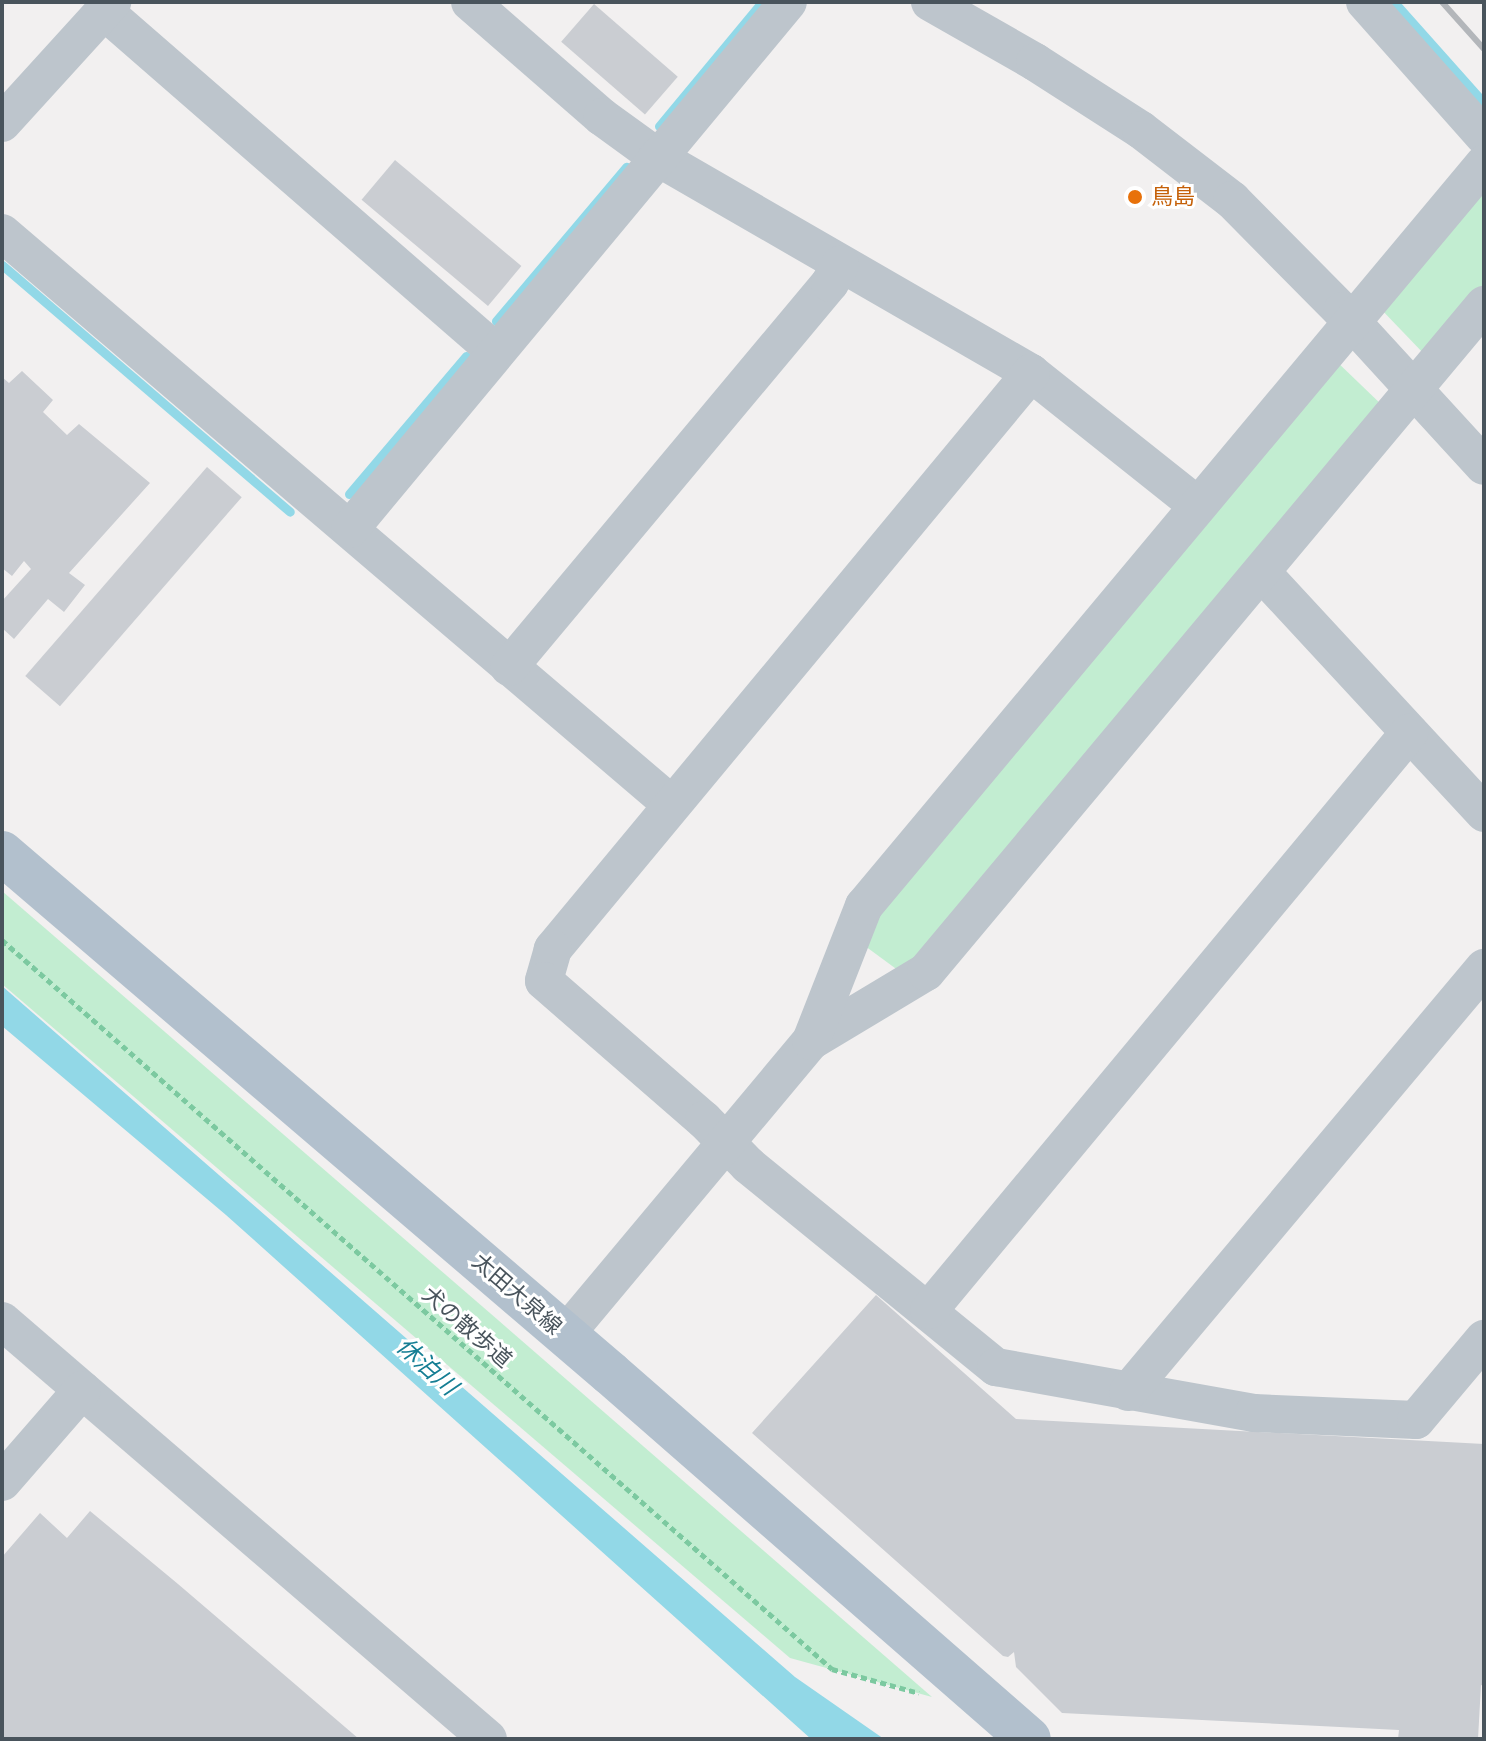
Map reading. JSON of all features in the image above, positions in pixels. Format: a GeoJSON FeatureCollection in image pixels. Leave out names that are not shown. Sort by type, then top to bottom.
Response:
{"type":"FeatureCollection","features":[{"type":"Feature","properties":{"kind":"main road","name":"太田大泉線"},"geometry":{"type":"LineString","coordinates":[[2,853],[565,1335],[1029,1739]]}},
{"type":"Feature","properties":{"kind":"street"},"geometry":{"type":"LineString","coordinates":[[470,2],[602,117],[657,157],[1031,373],[1197,505]]}},
{"type":"Feature","properties":{"kind":"street"},"geometry":{"type":"LineString","coordinates":[[350,529],[788,2]]}},
{"type":"Feature","properties":{"kind":"street"},"geometry":{"type":"LineString","coordinates":[[930,2],[1035,62],[1141,130],[1232,200],[1352,321],[1484,466]]}},
{"type":"Feature","properties":{"kind":"street"},"geometry":{"type":"LineString","coordinates":[[1365,2],[1484,136]]}},
{"type":"Feature","properties":{"kind":"street"},"geometry":{"type":"LineString","coordinates":[[2,123],[108,6],[496,352]]}},
{"type":"Feature","properties":{"kind":"street"},"geometry":{"type":"LineString","coordinates":[[565,1335],[811,1041],[864,906],[1484,164]]}},
{"type":"Feature","properties":{"kind":"street"},"geometry":{"type":"LineString","coordinates":[[2,233],[671,804]]}},
{"type":"Feature","properties":{"kind":"street"},"geometry":{"type":"LineString","coordinates":[[509,667],[830,283],[840,265]]}},
{"type":"Feature","properties":{"kind":"street"},"geometry":{"type":"LineString","coordinates":[[811,1041],[874,1006],[926,972],[1484,305]]}},
{"type":"Feature","properties":{"kind":"street"},"geometry":{"type":"LineString","coordinates":[[1031,373],[553,949],[544,981],[704,1120],[748,1165],[996,1367],[1254,1413],[1416,1420],[1484,1339]]}},
{"type":"Feature","properties":{"kind":"street"},"geometry":{"type":"LineString","coordinates":[[1262,573],[1484,813]]}},
{"type":"Feature","properties":{"kind":"street"},"geometry":{"type":"LineString","coordinates":[[929,1310],[1409,733]]}},
{"type":"Feature","properties":{"kind":"street"},"geometry":{"type":"LineString","coordinates":[[1128,1392],[1484,968]]}},
{"type":"Feature","properties":{"kind":"street"},"geometry":{"type":"LineString","coordinates":[[2,1321],[488,1739]]}},
{"type":"Feature","properties":{"kind":"street"},"geometry":{"type":"LineString","coordinates":[[2,1482],[82,1390]]}},
{"type":"Feature","properties":{"kind":"path","name":"犬の散歩道"},"geometry":{"type":"LineString","coordinates":[[2,940],[832,1669],[932,1697]]}},
{"type":"Feature","properties":{"kind":"green space"},"geometry":{"type":"Polygon","coordinates":[[[1484,184],[1484,287],[1426,356],[1378,306],[1484,184]]]}},
{"type":"Feature","properties":{"kind":"green space"},"geometry":{"type":"Polygon","coordinates":[[[1333,358],[1385,408],[950,929],[899,971],[865,946],[875,914],[1333,358]]]}},
{"type":"Feature","properties":{"kind":"green space"},"geometry":{"type":"Polygon","coordinates":[[[2,891],[932,1697],[790,1658],[2,984],[2,891]]]}},
{"type":"Feature","properties":{"kind":"water","name":"休泊川"},"geometry":{"type":"Polygon","coordinates":[[[2,986],[795,1677],[884,1739],[811,1739],[226,1215],[2,1026],[2,986]]]}},
{"type":"Feature","properties":{"kind":"building"},"geometry":{"type":"Polygon","coordinates":[[[594,4],[678,77],[645,115],[561,42],[594,4]]]}},
{"type":"Feature","properties":{"kind":"building"},"geometry":{"type":"Polygon","coordinates":[[[395,160],[521,266],[488,306],[362,200],[395,160]]]}},
{"type":"Feature","properties":{"kind":"building"},"geometry":{"type":"Polygon","coordinates":[[[22,371],[53,400],[43,412],[67,435],[79,424],[150,483],[69,573],[85,585],[64,612],[48,599],[14,639],[2,628],[2,601],[31,569],[24,561],[12,576],[2,568],[2,377],[9,383],[22,371]]]}},
{"type":"Feature","properties":{"kind":"building"},"geometry":{"type":"Polygon","coordinates":[[[207,467],[242,497],[60,706],[25,676],[207,467]]]}},
{"type":"Feature","properties":{"kind":"building"},"geometry":{"type":"Polygon","coordinates":[[[876,1295],[1016,1419],[1484,1444],[1484,1686],[1481,1685],[1478,1739],[1398,1739],[1399,1730],[1062,1713],[1016,1667],[1014,1652],[1008,1657],[1003,1656],[752,1433],[876,1295]]]}},
{"type":"Feature","properties":{"kind":"building"},"geometry":{"type":"Polygon","coordinates":[[[90,1511],[359,1739],[2,1739],[2,1557],[40,1513],[67,1538],[90,1511]]]}},
{"type":"Feature","properties":{"kind":"waterway"},"geometry":{"type":"LineString","coordinates":[[659,126],[762,2]]}},
{"type":"Feature","properties":{"kind":"waterway"},"geometry":{"type":"LineString","coordinates":[[1394,2],[1484,103]]}},
{"type":"Feature","properties":{"kind":"waterway"},"geometry":{"type":"LineString","coordinates":[[496,321],[626,167]]}},
{"type":"Feature","properties":{"kind":"waterway"},"geometry":{"type":"LineString","coordinates":[[2,265],[290,512]]}},
{"type":"Feature","properties":{"kind":"waterway"},"geometry":{"type":"LineString","coordinates":[[349,494],[466,356]]}},
{"type":"Feature","properties":{"kind":"railway"},"geometry":{"type":"LineString","coordinates":[[1442,2],[1484,49]]}},
{"type":"Feature","properties":{"kind":"place","name":"鳥島"},"geometry":{"type":"Point","coordinates":[1135,197]}}]}
